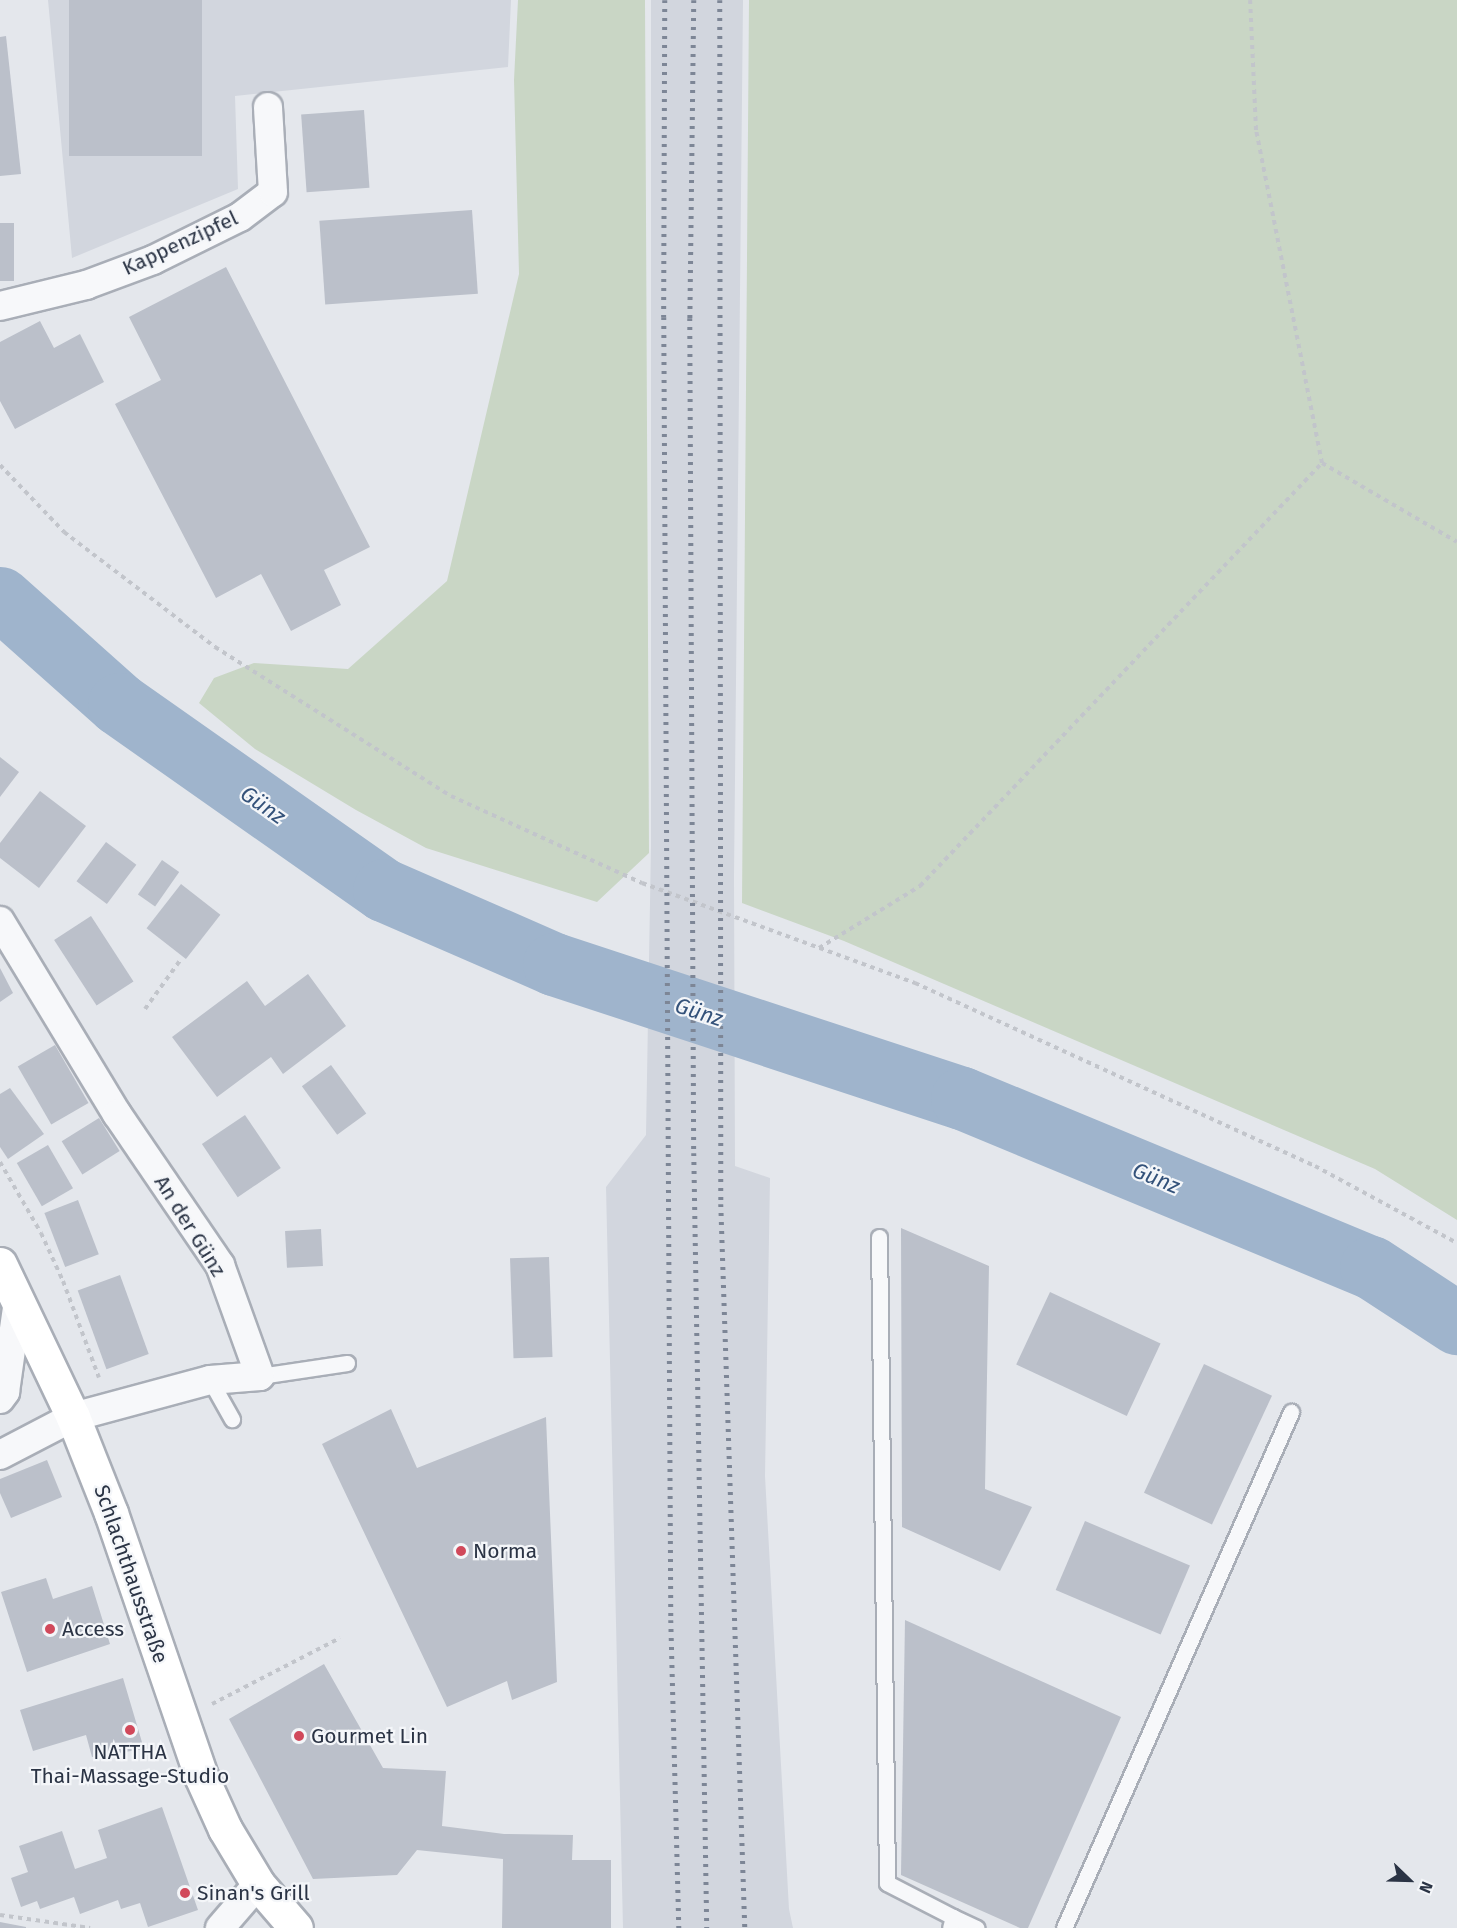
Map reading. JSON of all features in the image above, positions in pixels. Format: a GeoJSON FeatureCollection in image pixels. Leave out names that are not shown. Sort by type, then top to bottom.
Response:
{"type":"FeatureCollection","features":[{"type":"Feature","properties":{"kind":"main road","name":"Schlachthausstraße"},"geometry":{"type":"LineString","coordinates":[[0,1264],[73,1417],[111,1513],[201,1776],[225,1829],[258,1884],[296,1928]]}},
{"type":"Feature","properties":{"kind":"street","name":"Kappenzipfel"},"geometry":{"type":"LineString","coordinates":[[0,306],[86,285],[153,260],[240,217],[273,192],[268,107]]}},
{"type":"Feature","properties":{"kind":"street","name":"An der Günz"},"geometry":{"type":"LineString","coordinates":[[0,921],[117,1114],[220,1265],[260,1376]]}},
{"type":"Feature","properties":{"kind":"street"},"geometry":{"type":"LineString","coordinates":[[0,1399],[5,1392],[18,1302]]}},
{"type":"Feature","properties":{"kind":"street"},"geometry":{"type":"LineString","coordinates":[[0,1455],[73,1417],[210,1380],[260,1376]]}},
{"type":"Feature","properties":{"kind":"street"},"geometry":{"type":"LineString","coordinates":[[220,1928],[258,1884]]}},
{"type":"Feature","properties":{"kind":"lane"},"geometry":{"type":"LineString","coordinates":[[879,1237],[887,1883],[951,1922],[977,1928]]}},
{"type":"Feature","properties":{"kind":"lane"},"geometry":{"type":"LineString","coordinates":[[260,1376],[347,1364]]}},
{"type":"Feature","properties":{"kind":"lane"},"geometry":{"type":"LineString","coordinates":[[210,1380],[232,1419]]}},
{"type":"Feature","properties":{"kind":"lane"},"geometry":{"type":"LineString","coordinates":[[1064,1928],[1291,1412]]}},
{"type":"Feature","properties":{"kind":"path"},"geometry":{"type":"LineString","coordinates":[[1250,0],[1256,130],[1322,463],[1457,542]]}},
{"type":"Feature","properties":{"kind":"path"},"geometry":{"type":"LineString","coordinates":[[818,949],[920,886],[1322,463]]}},
{"type":"Feature","properties":{"kind":"path"},"geometry":{"type":"LineString","coordinates":[[0,465],[64,532],[215,647],[451,796],[642,883],[915,983],[1294,1156],[1457,1243]]}},
{"type":"Feature","properties":{"kind":"path"},"geometry":{"type":"LineString","coordinates":[[145,1009],[181,959]]}},
{"type":"Feature","properties":{"kind":"path"},"geometry":{"type":"LineString","coordinates":[[0,1161],[36,1223],[63,1281],[110,1408]]}},
{"type":"Feature","properties":{"kind":"path"},"geometry":{"type":"LineString","coordinates":[[211,1704],[340,1638]]}},
{"type":"Feature","properties":{"kind":"path"},"geometry":{"type":"LineString","coordinates":[[0,1916],[90,1928]]}},
{"type":"Feature","properties":{"kind":"shaded area"},"geometry":{"type":"Polygon","coordinates":[[[48,0],[511,0],[508,67],[235,96],[238,189],[72,258],[48,0]]]}},
{"type":"Feature","properties":{"kind":"shaded area"},"geometry":{"type":"Polygon","coordinates":[[[651,0],[743,0],[734,877],[735,1166],[770,1178],[765,1476],[789,1909],[793,1928],[623,1928],[606,1187],[646,1135],[651,845],[651,0]]]}},
{"type":"Feature","properties":{"kind":"green space"},"geometry":{"type":"Polygon","coordinates":[[[518,0],[645,0],[649,853],[597,902],[426,848],[356,810],[255,749],[199,703],[214,678],[254,663],[348,669],[447,581],[519,274],[514,80],[518,0]]]}},
{"type":"Feature","properties":{"kind":"green space"},"geometry":{"type":"Polygon","coordinates":[[[749,0],[1457,0],[1457,1220],[1375,1169],[844,941],[742,903],[749,0]]]}},
{"type":"Feature","properties":{"kind":"building"},"geometry":{"type":"Polygon","coordinates":[[[69,0],[202,0],[202,156],[69,156],[69,0]]]}},
{"type":"Feature","properties":{"kind":"building"},"geometry":{"type":"Polygon","coordinates":[[[6,36],[21,174],[0,176],[0,37],[6,36]]]}},
{"type":"Feature","properties":{"kind":"building"},"geometry":{"type":"Polygon","coordinates":[[[364,110],[369,188],[307,192],[301,114],[364,110]]]}},
{"type":"Feature","properties":{"kind":"building"},"geometry":{"type":"Polygon","coordinates":[[[472,210],[478,294],[325,304],[319,221],[472,210]]]}},
{"type":"Feature","properties":{"kind":"building"},"geometry":{"type":"Polygon","coordinates":[[[0,223],[14,223],[14,281],[0,281],[0,223]]]}},
{"type":"Feature","properties":{"kind":"building"},"geometry":{"type":"Polygon","coordinates":[[[226,267],[370,547],[324,570],[341,605],[291,631],[261,574],[216,598],[115,404],[161,380],[129,317],[226,267]]]}},
{"type":"Feature","properties":{"kind":"building"},"geometry":{"type":"Polygon","coordinates":[[[40,321],[54,348],[80,334],[104,382],[15,429],[0,401],[0,342],[40,321]]]}},
{"type":"Feature","properties":{"kind":"building"},"geometry":{"type":"Polygon","coordinates":[[[0,757],[19,772],[0,797],[0,757]]]}},
{"type":"Feature","properties":{"kind":"building"},"geometry":{"type":"Polygon","coordinates":[[[40,791],[86,826],[39,888],[0,858],[0,843],[40,791]]]}},
{"type":"Feature","properties":{"kind":"building"},"geometry":{"type":"Polygon","coordinates":[[[106,842],[136,865],[107,904],[77,881],[106,842]]]}},
{"type":"Feature","properties":{"kind":"building"},"geometry":{"type":"Polygon","coordinates":[[[162,860],[179,872],[155,906],[138,894],[162,860]]]}},
{"type":"Feature","properties":{"kind":"building"},"geometry":{"type":"Polygon","coordinates":[[[181,884],[220,915],[186,959],[147,928],[181,884]]]}},
{"type":"Feature","properties":{"kind":"building"},"geometry":{"type":"Polygon","coordinates":[[[91,916],[133,981],[97,1005],[54,940],[91,916]]]}},
{"type":"Feature","properties":{"kind":"building"},"geometry":{"type":"Polygon","coordinates":[[[0,968],[13,993],[0,1002],[0,968]]]}},
{"type":"Feature","properties":{"kind":"building"},"geometry":{"type":"Polygon","coordinates":[[[308,974],[346,1026],[283,1074],[271,1057],[217,1097],[172,1037],[247,981],[265,1006],[308,974]]]}},
{"type":"Feature","properties":{"kind":"building"},"geometry":{"type":"Polygon","coordinates":[[[55,1045],[88,1103],[51,1125],[18,1066],[55,1045]]]}},
{"type":"Feature","properties":{"kind":"building"},"geometry":{"type":"Polygon","coordinates":[[[331,1065],[366,1114],[337,1135],[302,1086],[331,1065]]]}},
{"type":"Feature","properties":{"kind":"building"},"geometry":{"type":"Polygon","coordinates":[[[10,1088],[44,1134],[8,1159],[0,1147],[0,1094],[10,1088]]]}},
{"type":"Feature","properties":{"kind":"building"},"geometry":{"type":"Polygon","coordinates":[[[245,1115],[281,1168],[238,1197],[202,1144],[245,1115]]]}},
{"type":"Feature","properties":{"kind":"building"},"geometry":{"type":"Polygon","coordinates":[[[99,1118],[120,1151],[82,1174],[62,1141],[99,1118]]]}},
{"type":"Feature","properties":{"kind":"building"},"geometry":{"type":"Polygon","coordinates":[[[48,1145],[73,1188],[42,1206],[17,1163],[48,1145]]]}},
{"type":"Feature","properties":{"kind":"building"},"geometry":{"type":"Polygon","coordinates":[[[78,1200],[99,1254],[65,1267],[44,1213],[78,1200]]]}},
{"type":"Feature","properties":{"kind":"building"},"geometry":{"type":"Polygon","coordinates":[[[901,1228],[989,1266],[985,1489],[1032,1507],[1000,1571],[902,1527],[901,1228]]]}},
{"type":"Feature","properties":{"kind":"building"},"geometry":{"type":"Polygon","coordinates":[[[321,1229],[323,1266],[287,1268],[285,1231],[321,1229]]]}},
{"type":"Feature","properties":{"kind":"building"},"geometry":{"type":"Polygon","coordinates":[[[549,1257],[552,1357],[514,1358],[510,1258],[549,1257]]]}},
{"type":"Feature","properties":{"kind":"building"},"geometry":{"type":"Polygon","coordinates":[[[120,1275],[149,1354],[106,1369],[78,1290],[120,1275]]]}},
{"type":"Feature","properties":{"kind":"building"},"geometry":{"type":"Polygon","coordinates":[[[1050,1292],[1161,1344],[1127,1416],[1016,1365],[1050,1292]]]}},
{"type":"Feature","properties":{"kind":"building"},"geometry":{"type":"Polygon","coordinates":[[[1204,1364],[1272,1396],[1212,1524],[1144,1493],[1204,1364]]]}},
{"type":"Feature","properties":{"kind":"building"},"geometry":{"type":"Polygon","coordinates":[[[391,1409],[417,1468],[546,1417],[557,1682],[512,1700],[507,1681],[447,1707],[322,1444],[391,1409]]]}},
{"type":"Feature","properties":{"kind":"building"},"geometry":{"type":"Polygon","coordinates":[[[47,1460],[62,1497],[11,1518],[0,1493],[0,1479],[47,1460]]]}},
{"type":"Feature","properties":{"kind":"building"},"geometry":{"type":"Polygon","coordinates":[[[1085,1521],[1190,1566],[1161,1635],[1056,1590],[1085,1521]]]}},
{"type":"Feature","properties":{"kind":"building"},"geometry":{"type":"Polygon","coordinates":[[[46,1578],[53,1599],[92,1586],[110,1644],[27,1672],[1,1592],[46,1578]]]}},
{"type":"Feature","properties":{"kind":"building"},"geometry":{"type":"Polygon","coordinates":[[[905,1620],[1121,1717],[1028,1928],[1020,1928],[901,1875],[905,1620]]]}},
{"type":"Feature","properties":{"kind":"building"},"geometry":{"type":"Polygon","coordinates":[[[324,1664],[383,1768],[446,1771],[442,1826],[504,1834],[573,1835],[572,1860],[611,1860],[611,1928],[502,1928],[503,1859],[417,1850],[397,1875],[313,1879],[229,1719],[324,1664]]]}},
{"type":"Feature","properties":{"kind":"building"},"geometry":{"type":"Polygon","coordinates":[[[123,1678],[144,1749],[92,1757],[86,1735],[33,1751],[20,1710],[123,1678]]]}},
{"type":"Feature","properties":{"kind":"building"},"geometry":{"type":"Polygon","coordinates":[[[162,1807],[198,1910],[148,1927],[140,1903],[121,1909],[118,1900],[80,1914],[74,1897],[40,1909],[37,1901],[21,1907],[11,1878],[28,1872],[19,1846],[62,1831],[75,1869],[107,1858],[98,1830],[162,1807]]]}},
{"type":"Feature","properties":{"kind":"building"},"geometry":{"type":"Polygon","coordinates":[[[0,1922],[26,1927],[26,1928],[0,1928],[0,1922]]]}},
{"type":"Feature","properties":{"kind":"waterway","name":"Günz"},"geometry":{"type":"LineString","coordinates":[[0,598],[119,704],[384,890],[554,964],[962,1098],[1371,1267],[1457,1323]]}},
{"type":"Feature","properties":{"kind":"railway"},"geometry":{"type":"LineString","coordinates":[[665,0],[664,317],[671,1620],[679,1928]]}},
{"type":"Feature","properties":{"kind":"railway"},"geometry":{"type":"LineString","coordinates":[[694,0],[690,318],[694,1153],[707,1928]]}},
{"type":"Feature","properties":{"kind":"railway"},"geometry":{"type":"LineString","coordinates":[[720,0],[721,1204],[745,1928]]}},
{"type":"Feature","properties":{"kind":"place","name":"Norma"},"geometry":{"type":"Point","coordinates":[461,1551]}},
{"type":"Feature","properties":{"kind":"place","name":"Access"},"geometry":{"type":"Point","coordinates":[50,1629]}},
{"type":"Feature","properties":{"kind":"place","name":"NATTHA Thai-Massage-Studio"},"geometry":{"type":"Point","coordinates":[130,1730]}},
{"type":"Feature","properties":{"kind":"place","name":"Gourmet Lin"},"geometry":{"type":"Point","coordinates":[299,1736]}},
{"type":"Feature","properties":{"kind":"place","name":"Sinan's Grill"},"geometry":{"type":"Point","coordinates":[185,1893]}}]}
